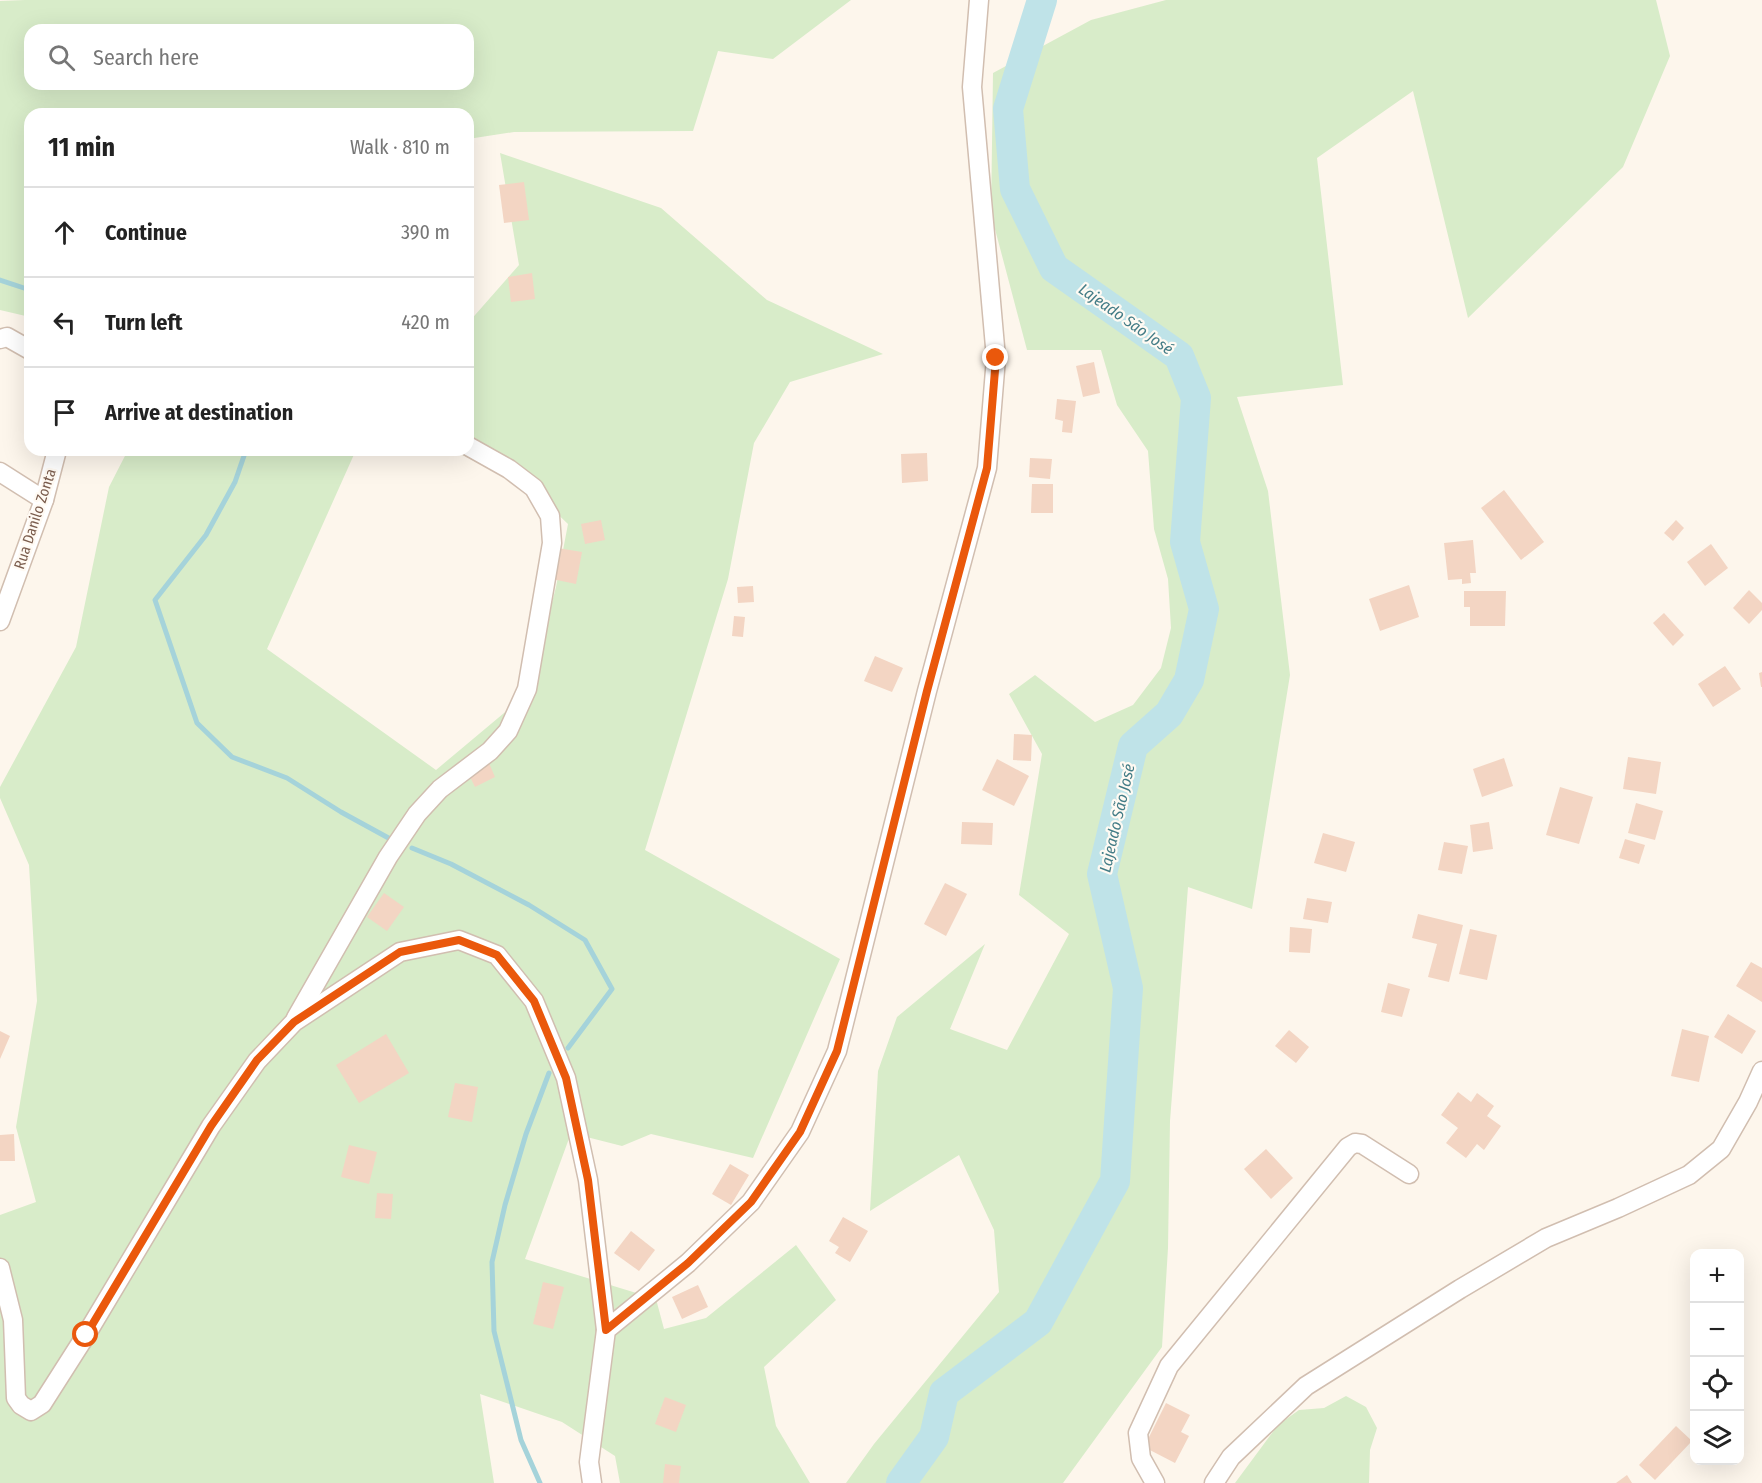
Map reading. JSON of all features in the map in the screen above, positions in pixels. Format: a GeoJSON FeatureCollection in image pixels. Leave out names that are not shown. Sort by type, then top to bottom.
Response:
{"type":"FeatureCollection","features":[{"type":"Feature","properties":{"kind":"street"},"geometry":{"type":"LineString","coordinates":[[606,1330],[688,1263],[751,1202],[800,1132],[837,1051],[927,691],[987,468],[996,358],[972,87],[979,0]]}},
{"type":"Feature","properties":{"kind":"street"},"geometry":{"type":"LineString","coordinates":[[0,339],[6,337],[24,347]]}},
{"type":"Feature","properties":{"kind":"street"},"geometry":{"type":"LineString","coordinates":[[294,1022],[388,857],[417,814],[440,789],[490,751],[508,731],[526,689],[552,543],[550,516],[534,488],[509,469],[474,449]]}},
{"type":"Feature","properties":{"kind":"street","name":"Rua Danilo Zonta"},"geometry":{"type":"LineString","coordinates":[[0,621],[44,500],[55,456]]}},
{"type":"Feature","properties":{"kind":"street"},"geometry":{"type":"LineString","coordinates":[[0,472],[44,500]]}},
{"type":"Feature","properties":{"kind":"street"},"geometry":{"type":"LineString","coordinates":[[0,1268],[13,1320],[16,1398],[21,1405],[31,1411],[42,1404],[211,1126],[257,1060],[294,1022],[400,952],[459,940],[497,955],[534,1001],[566,1078],[588,1180],[606,1330],[589,1462],[592,1483]]}},
{"type":"Feature","properties":{"kind":"street"},"geometry":{"type":"LineString","coordinates":[[1214,1483],[1231,1457],[1306,1386],[1546,1238],[1689,1175],[1721,1149],[1748,1102],[1762,1071]]}},
{"type":"Feature","properties":{"kind":"street"},"geometry":{"type":"LineString","coordinates":[[1155,1483],[1141,1458],[1138,1433],[1170,1366],[1348,1147],[1355,1143],[1362,1144],[1408,1174]]}},
{"type":"Feature","properties":{"kind":"green space"},"geometry":{"type":"Polygon","coordinates":[[[851,0],[773,59],[718,51],[693,131],[514,132],[474,138],[474,108],[24,108],[24,316],[0,310],[0,1],[851,0]]]}},
{"type":"Feature","properties":{"kind":"green space"},"geometry":{"type":"Polygon","coordinates":[[[1166,0],[1656,0],[1670,56],[1623,167],[1468,318],[1413,91],[1317,158],[1343,385],[1237,397],[1268,491],[1290,675],[1252,909],[1188,887],[1170,1121],[1168,1248],[1162,1347],[1063,1483],[846,1483],[874,1444],[999,1292],[994,1230],[959,1155],[870,1211],[878,1071],[897,1017],[985,944],[950,1029],[1007,1050],[1069,934],[1019,895],[1042,754],[1009,694],[1035,675],[1095,722],[1133,705],[1161,668],[1171,628],[1168,579],[1154,529],[1148,451],[1117,405],[1101,350],[1027,350],[991,214],[993,73],[1091,20],[1166,0]]]}},
{"type":"Feature","properties":{"kind":"green space"},"geometry":{"type":"Polygon","coordinates":[[[500,153],[661,208],[767,300],[883,354],[790,382],[754,443],[728,579],[645,850],[840,959],[753,1158],[651,1134],[622,1146],[571,1133],[525,1259],[656,1299],[664,1329],[706,1318],[796,1245],[836,1300],[764,1367],[776,1426],[810,1483],[620,1483],[615,1456],[562,1422],[480,1394],[494,1483],[0,1483],[0,1215],[36,1202],[16,1127],[37,1001],[29,865],[0,798],[0,787],[76,647],[109,487],[125,456],[353,456],[267,649],[436,770],[529,692],[556,587],[568,524],[524,482],[465,456],[474,456],[474,316],[519,265],[500,153]]]}},
{"type":"Feature","properties":{"kind":"green space"},"geometry":{"type":"Polygon","coordinates":[[[1346,1396],[1366,1407],[1377,1428],[1370,1450],[1369,1483],[1235,1483],[1278,1425],[1299,1410],[1324,1408],[1346,1396]]]}},
{"type":"Feature","properties":{"kind":"building"},"geometry":{"type":"Polygon","coordinates":[[[524,182],[529,220],[504,223],[499,185],[524,182]]]}},
{"type":"Feature","properties":{"kind":"building"},"geometry":{"type":"Polygon","coordinates":[[[532,273],[535,299],[511,302],[508,277],[532,273]]]}},
{"type":"Feature","properties":{"kind":"building"},"geometry":{"type":"Polygon","coordinates":[[[1094,362],[1100,393],[1083,397],[1076,366],[1094,362]]]}},
{"type":"Feature","properties":{"kind":"building"},"geometry":{"type":"Polygon","coordinates":[[[1057,399],[1076,401],[1072,433],[1062,432],[1063,421],[1055,419],[1057,399]]]}},
{"type":"Feature","properties":{"kind":"building"},"geometry":{"type":"Polygon","coordinates":[[[927,453],[928,481],[902,483],[901,454],[927,453]]]}},
{"type":"Feature","properties":{"kind":"building"},"geometry":{"type":"Polygon","coordinates":[[[1030,458],[1052,459],[1050,479],[1029,477],[1030,458]]]}},
{"type":"Feature","properties":{"kind":"building"},"geometry":{"type":"Polygon","coordinates":[[[1032,484],[1053,484],[1053,513],[1031,513],[1032,484]]]}},
{"type":"Feature","properties":{"kind":"building"},"geometry":{"type":"Polygon","coordinates":[[[1504,490],[1544,542],[1521,560],[1481,508],[1504,490]]]}},
{"type":"Feature","properties":{"kind":"building"},"geometry":{"type":"Polygon","coordinates":[[[601,520],[605,540],[585,544],[581,524],[601,520]]]}},
{"type":"Feature","properties":{"kind":"building"},"geometry":{"type":"Polygon","coordinates":[[[1676,520],[1684,528],[1673,541],[1664,533],[1676,520]]]}},
{"type":"Feature","properties":{"kind":"building"},"geometry":{"type":"Polygon","coordinates":[[[1473,540],[1476,573],[1470,573],[1471,583],[1462,584],[1462,579],[1448,580],[1444,543],[1473,540]]]}},
{"type":"Feature","properties":{"kind":"building"},"geometry":{"type":"Polygon","coordinates":[[[1711,544],[1728,568],[1705,586],[1687,562],[1711,544]]]}},
{"type":"Feature","properties":{"kind":"building"},"geometry":{"type":"Polygon","coordinates":[[[558,548],[582,552],[576,584],[552,579],[558,548]]]}},
{"type":"Feature","properties":{"kind":"building"},"geometry":{"type":"Polygon","coordinates":[[[1409,585],[1419,617],[1380,631],[1369,599],[1409,585]]]}},
{"type":"Feature","properties":{"kind":"building"},"geometry":{"type":"Polygon","coordinates":[[[753,586],[754,602],[738,603],[737,587],[753,586]]]}},
{"type":"Feature","properties":{"kind":"building"},"geometry":{"type":"Polygon","coordinates":[[[1749,590],[1762,603],[1762,610],[1749,624],[1733,608],[1749,590]]]}},
{"type":"Feature","properties":{"kind":"building"},"geometry":{"type":"Polygon","coordinates":[[[1464,591],[1506,591],[1505,626],[1470,626],[1470,607],[1464,607],[1464,591]]]}},
{"type":"Feature","properties":{"kind":"building"},"geometry":{"type":"Polygon","coordinates":[[[1664,613],[1684,635],[1673,646],[1653,623],[1664,613]]]}},
{"type":"Feature","properties":{"kind":"building"},"geometry":{"type":"Polygon","coordinates":[[[734,616],[745,617],[743,637],[732,636],[734,616]]]}},
{"type":"Feature","properties":{"kind":"building"},"geometry":{"type":"Polygon","coordinates":[[[875,656],[903,668],[892,692],[864,681],[875,656]]]}},
{"type":"Feature","properties":{"kind":"building"},"geometry":{"type":"Polygon","coordinates":[[[1725,666],[1741,689],[1713,707],[1698,684],[1725,666]]]}},
{"type":"Feature","properties":{"kind":"building"},"geometry":{"type":"Polygon","coordinates":[[[1762,672],[1762,687],[1761,687],[1759,673],[1762,672]]]}},
{"type":"Feature","properties":{"kind":"building"},"geometry":{"type":"Polygon","coordinates":[[[1014,734],[1032,735],[1031,761],[1013,760],[1014,734]]]}},
{"type":"Feature","properties":{"kind":"building"},"geometry":{"type":"Polygon","coordinates":[[[1628,757],[1661,762],[1656,794],[1623,789],[1628,757]]]}},
{"type":"Feature","properties":{"kind":"building"},"geometry":{"type":"Polygon","coordinates":[[[1504,758],[1513,786],[1482,797],[1473,769],[1504,758]]]}},
{"type":"Feature","properties":{"kind":"building"},"geometry":{"type":"Polygon","coordinates":[[[997,759],[1029,776],[1014,806],[982,790],[997,759]]]}},
{"type":"Feature","properties":{"kind":"building"},"geometry":{"type":"Polygon","coordinates":[[[489,763],[495,777],[475,787],[468,773],[489,763]]]}},
{"type":"Feature","properties":{"kind":"building"},"geometry":{"type":"Polygon","coordinates":[[[1560,787],[1593,797],[1579,844],[1546,835],[1560,787]]]}},
{"type":"Feature","properties":{"kind":"building"},"geometry":{"type":"Polygon","coordinates":[[[1636,803],[1663,811],[1655,840],[1628,833],[1636,803]]]}},
{"type":"Feature","properties":{"kind":"building"},"geometry":{"type":"Polygon","coordinates":[[[962,822],[993,823],[992,845],[961,844],[962,822]]]}},
{"type":"Feature","properties":{"kind":"building"},"geometry":{"type":"Polygon","coordinates":[[[1489,822],[1493,849],[1473,852],[1470,825],[1489,822]]]}},
{"type":"Feature","properties":{"kind":"building"},"geometry":{"type":"Polygon","coordinates":[[[1323,833],[1355,842],[1346,872],[1314,863],[1323,833]]]}},
{"type":"Feature","properties":{"kind":"building"},"geometry":{"type":"Polygon","coordinates":[[[1625,839],[1645,845],[1639,864],[1619,858],[1625,839]]]}},
{"type":"Feature","properties":{"kind":"building"},"geometry":{"type":"Polygon","coordinates":[[[1444,842],[1468,846],[1462,874],[1438,870],[1444,842]]]}},
{"type":"Feature","properties":{"kind":"building"},"geometry":{"type":"Polygon","coordinates":[[[945,883],[967,894],[946,936],[924,924],[945,883]]]}},
{"type":"Feature","properties":{"kind":"building"},"geometry":{"type":"Polygon","coordinates":[[[384,893],[404,907],[387,931],[367,917],[384,893]]]}},
{"type":"Feature","properties":{"kind":"building"},"geometry":{"type":"Polygon","coordinates":[[[1307,898],[1332,902],[1328,923],[1303,919],[1307,898]]]}},
{"type":"Feature","properties":{"kind":"building"},"geometry":{"type":"Polygon","coordinates":[[[1418,914],[1463,925],[1449,982],[1428,977],[1437,944],[1412,938],[1418,914]]]}},
{"type":"Feature","properties":{"kind":"building"},"geometry":{"type":"Polygon","coordinates":[[[1290,927],[1312,929],[1310,953],[1289,952],[1290,927]]]}},
{"type":"Feature","properties":{"kind":"building"},"geometry":{"type":"Polygon","coordinates":[[[1470,929],[1497,935],[1487,980],[1459,974],[1470,929]]]}},
{"type":"Feature","properties":{"kind":"building"},"geometry":{"type":"Polygon","coordinates":[[[1751,962],[1762,968],[1762,1002],[1736,986],[1751,962]]]}},
{"type":"Feature","properties":{"kind":"building"},"geometry":{"type":"Polygon","coordinates":[[[1388,983],[1410,989],[1402,1017],[1381,1012],[1388,983]]]}},
{"type":"Feature","properties":{"kind":"building"},"geometry":{"type":"Polygon","coordinates":[[[1728,1014],[1756,1031],[1742,1054],[1714,1037],[1728,1014]]]}},
{"type":"Feature","properties":{"kind":"building"},"geometry":{"type":"Polygon","coordinates":[[[1682,1029],[1709,1036],[1699,1082],[1671,1076],[1682,1029]]]}},
{"type":"Feature","properties":{"kind":"building"},"geometry":{"type":"Polygon","coordinates":[[[1289,1030],[1309,1047],[1296,1063],[1275,1046],[1289,1030]]]}},
{"type":"Feature","properties":{"kind":"building"},"geometry":{"type":"Polygon","coordinates":[[[0,1031],[10,1036],[0,1059],[0,1031]]]}},
{"type":"Feature","properties":{"kind":"building"},"geometry":{"type":"Polygon","coordinates":[[[386,1034],[409,1073],[359,1103],[336,1065],[386,1034]]]}},
{"type":"Feature","properties":{"kind":"building"},"geometry":{"type":"Polygon","coordinates":[[[455,1083],[478,1087],[472,1122],[448,1117],[455,1083]]]}},
{"type":"Feature","properties":{"kind":"building"},"geometry":{"type":"Polygon","coordinates":[[[1458,1092],[1471,1102],[1477,1093],[1494,1106],[1487,1116],[1501,1126],[1484,1150],[1477,1144],[1466,1158],[1446,1143],[1458,1128],[1441,1115],[1458,1092]]]}},
{"type":"Feature","properties":{"kind":"building"},"geometry":{"type":"Polygon","coordinates":[[[14,1134],[15,1161],[0,1161],[0,1135],[14,1134]]]}},
{"type":"Feature","properties":{"kind":"building"},"geometry":{"type":"Polygon","coordinates":[[[349,1145],[377,1152],[369,1184],[341,1177],[349,1145]]]}},
{"type":"Feature","properties":{"kind":"building"},"geometry":{"type":"Polygon","coordinates":[[[1266,1149],[1293,1178],[1271,1199],[1244,1169],[1266,1149]]]}},
{"type":"Feature","properties":{"kind":"building"},"geometry":{"type":"Polygon","coordinates":[[[730,1164],[749,1175],[731,1205],[712,1194],[730,1164]]]}},
{"type":"Feature","properties":{"kind":"building"},"geometry":{"type":"Polygon","coordinates":[[[377,1193],[393,1194],[391,1219],[375,1218],[377,1193]]]}},
{"type":"Feature","properties":{"kind":"building"},"geometry":{"type":"Polygon","coordinates":[[[843,1217],[868,1231],[850,1262],[835,1253],[839,1247],[829,1241],[843,1217]]]}},
{"type":"Feature","properties":{"kind":"building"},"geometry":{"type":"Polygon","coordinates":[[[631,1231],[655,1250],[639,1271],[614,1253],[631,1231]]]}},
{"type":"Feature","properties":{"kind":"building"},"geometry":{"type":"Polygon","coordinates":[[[543,1282],[564,1287],[553,1329],[533,1324],[543,1282]]]}},
{"type":"Feature","properties":{"kind":"building"},"geometry":{"type":"Polygon","coordinates":[[[698,1285],[708,1307],[682,1319],[672,1297],[698,1285]]]}},
{"type":"Feature","properties":{"kind":"building"},"geometry":{"type":"Polygon","coordinates":[[[665,1397],[686,1405],[676,1432],[655,1424],[665,1397]]]}},
{"type":"Feature","properties":{"kind":"building"},"geometry":{"type":"Polygon","coordinates":[[[1166,1403],[1190,1415],[1181,1432],[1189,1436],[1175,1463],[1144,1447],[1166,1403]]]}},
{"type":"Feature","properties":{"kind":"building"},"geometry":{"type":"Polygon","coordinates":[[[1676,1426],[1690,1439],[1690,1443],[1655,1480],[1639,1465],[1676,1426]]]}},
{"type":"Feature","properties":{"kind":"building"},"geometry":{"type":"Polygon","coordinates":[[[665,1464],[681,1466],[679,1483],[663,1483],[665,1464]]]}},
{"type":"Feature","properties":{"kind":"building"},"geometry":{"type":"Polygon","coordinates":[[[1627,1475],[1632,1483],[1616,1483],[1627,1475]]]}},
{"type":"Feature","properties":{"kind":"waterway","name":"Lajeado São José"},"geometry":{"type":"LineString","coordinates":[[901,1483],[934,1437],[944,1393],[1038,1322],[1115,1181],[1128,988],[1102,874],[1133,746],[1169,714],[1189,680],[1204,609],[1185,542],[1196,398],[1179,356],[1054,268],[1015,189],[1008,109],[1042,0]]}},
{"type":"Feature","properties":{"kind":"waterway"},"geometry":{"type":"LineString","coordinates":[[0,280],[24,288]]}},
{"type":"Feature","properties":{"kind":"waterway"},"geometry":{"type":"LineString","coordinates":[[244,456],[235,482],[206,535],[155,600],[197,723],[232,757],[287,778],[341,812],[394,841]]}},
{"type":"Feature","properties":{"kind":"waterway"},"geometry":{"type":"LineString","coordinates":[[412,848],[451,864],[529,905],[585,940],[612,989],[568,1048]]}},
{"type":"Feature","properties":{"kind":"waterway"},"geometry":{"type":"LineString","coordinates":[[540,1483],[521,1440],[494,1331],[492,1262],[505,1205],[526,1134],[549,1073]]}},
{"type":"Feature","properties":{"kind":"route"},"geometry":{"type":"LineString","coordinates":[[86,1335],[211,1126],[257,1060],[294,1022],[400,952],[459,940],[497,955],[534,1001],[566,1078],[588,1180],[606,1330],[688,1263],[751,1202],[800,1132],[837,1051],[927,691],[987,468],[996,358]]}}]}
